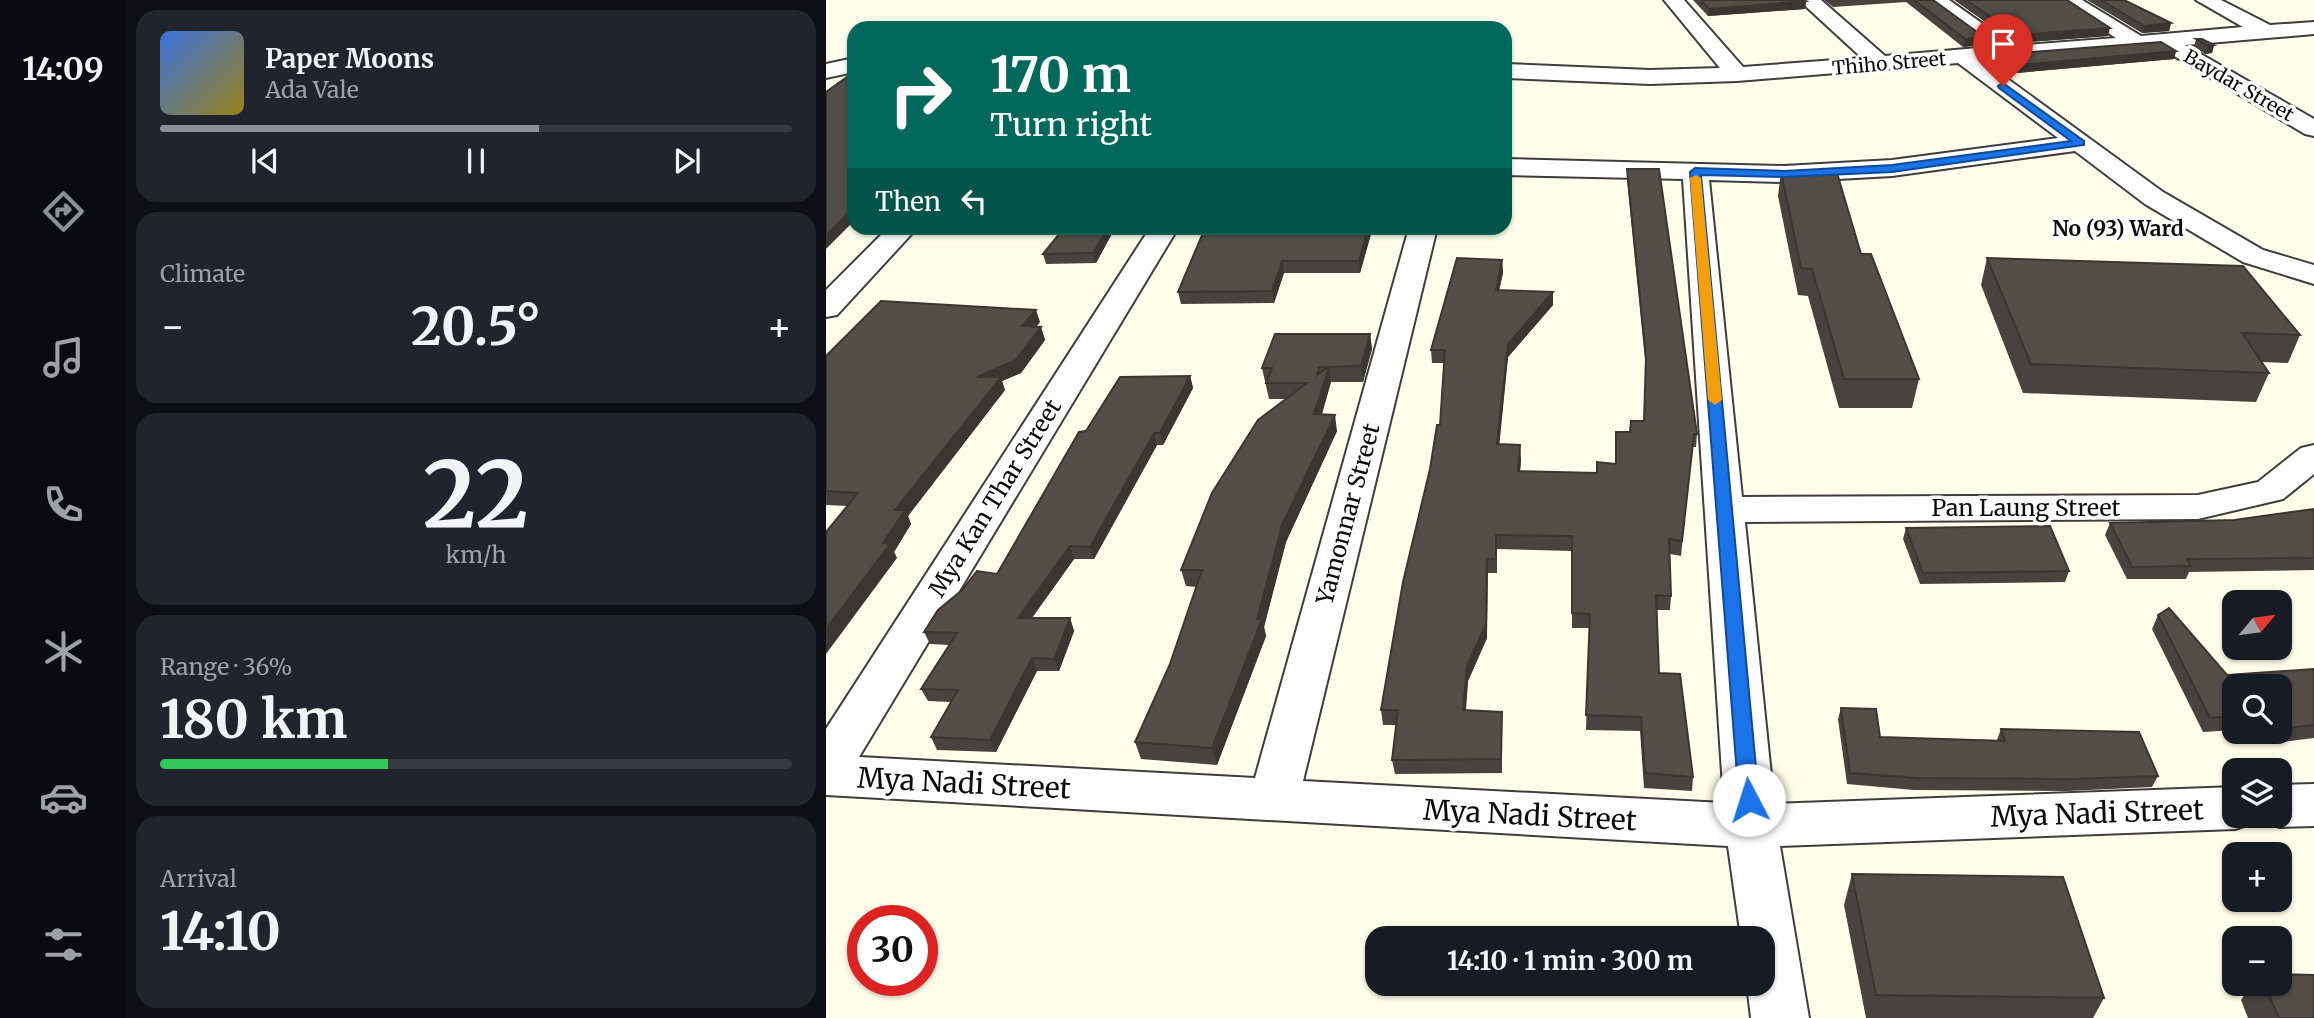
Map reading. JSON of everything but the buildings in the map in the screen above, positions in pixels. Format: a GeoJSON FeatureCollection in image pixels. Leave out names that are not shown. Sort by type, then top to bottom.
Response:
{"type":"FeatureCollection","features":[{"type":"Feature","properties":{"kind":"street"},"geometry":{"type":"LineString","coordinates":[[1674,0],[1737,74]]}},
{"type":"Feature","properties":{"kind":"street"},"geometry":{"type":"LineString","coordinates":[[1810,0],[1881,63]]}},
{"type":"Feature","properties":{"kind":"street"},"geometry":{"type":"LineString","coordinates":[[1936,0],[2011,53]]}},
{"type":"Feature","properties":{"kind":"street"},"geometry":{"type":"LineString","coordinates":[[2068,0],[2139,43]]}},
{"type":"Feature","properties":{"kind":"street"},"geometry":{"type":"LineString","coordinates":[[2206,0],[2267,32]]}},
{"type":"Feature","properties":{"kind":"street","name":"Thiho Street"},"geometry":{"type":"LineString","coordinates":[[1512,71],[1650,77],[1737,74],[2314,28]]}},
{"type":"Feature","properties":{"kind":"street","name":"Baydar Street"},"geometry":{"type":"LineString","coordinates":[[2164,41],[2314,129]]}},
{"type":"Feature","properties":{"kind":"street"},"geometry":{"type":"LineString","coordinates":[[1964,57],[2154,198],[2253,256],[2314,275]]}},
{"type":"Feature","properties":{"kind":"street"},"geometry":{"type":"LineString","coordinates":[[826,71],[847,66]]}},
{"type":"Feature","properties":{"kind":"street"},"geometry":{"type":"LineString","coordinates":[[1512,167],[1784,174],[1892,168],[2080,143]]}},
{"type":"Feature","properties":{"kind":"street"},"geometry":{"type":"LineString","coordinates":[[1695,172],[1751,826],[1780,1018]]}},
{"type":"Feature","properties":{"kind":"street"},"geometry":{"type":"LineString","coordinates":[[826,308],[896,235]]}},
{"type":"Feature","properties":{"kind":"street","name":"Mya Kan Thar Street"},"geometry":{"type":"LineString","coordinates":[[826,769],[1160,235]]}},
{"type":"Feature","properties":{"kind":"street","name":"Yamonnar Street"},"geometry":{"type":"LineString","coordinates":[[1273,801],[1421,235]]}},
{"type":"Feature","properties":{"kind":"street","name":"Pan Laung Street"},"geometry":{"type":"LineString","coordinates":[[1724,510],[2198,507],[2270,491],[2314,456]]}},
{"type":"Feature","properties":{"kind":"street","name":"Mya Nadi Street"},"geometry":{"type":"LineString","coordinates":[[826,775],[1751,826],[2222,808]]}},
{"type":"Feature","properties":{"kind":"street"},"geometry":{"type":"LineString","coordinates":[[2292,805],[2314,804]]}},
{"type":"Feature","properties":{"kind":"slow traffic"},"geometry":{"type":"LineString","coordinates":[[1696,178],[1715,400]]}},
{"type":"Feature","properties":{"kind":"district","name":"No (93) Ward"},"geometry":{"type":"Point","coordinates":[2118,229]}},
{"type":"Feature","properties":{"kind":"route"},"geometry":{"type":"LineString","coordinates":[[1749,800],[1695,172],[1784,174],[1892,168],[2080,143],[2003,86]]}}]}
